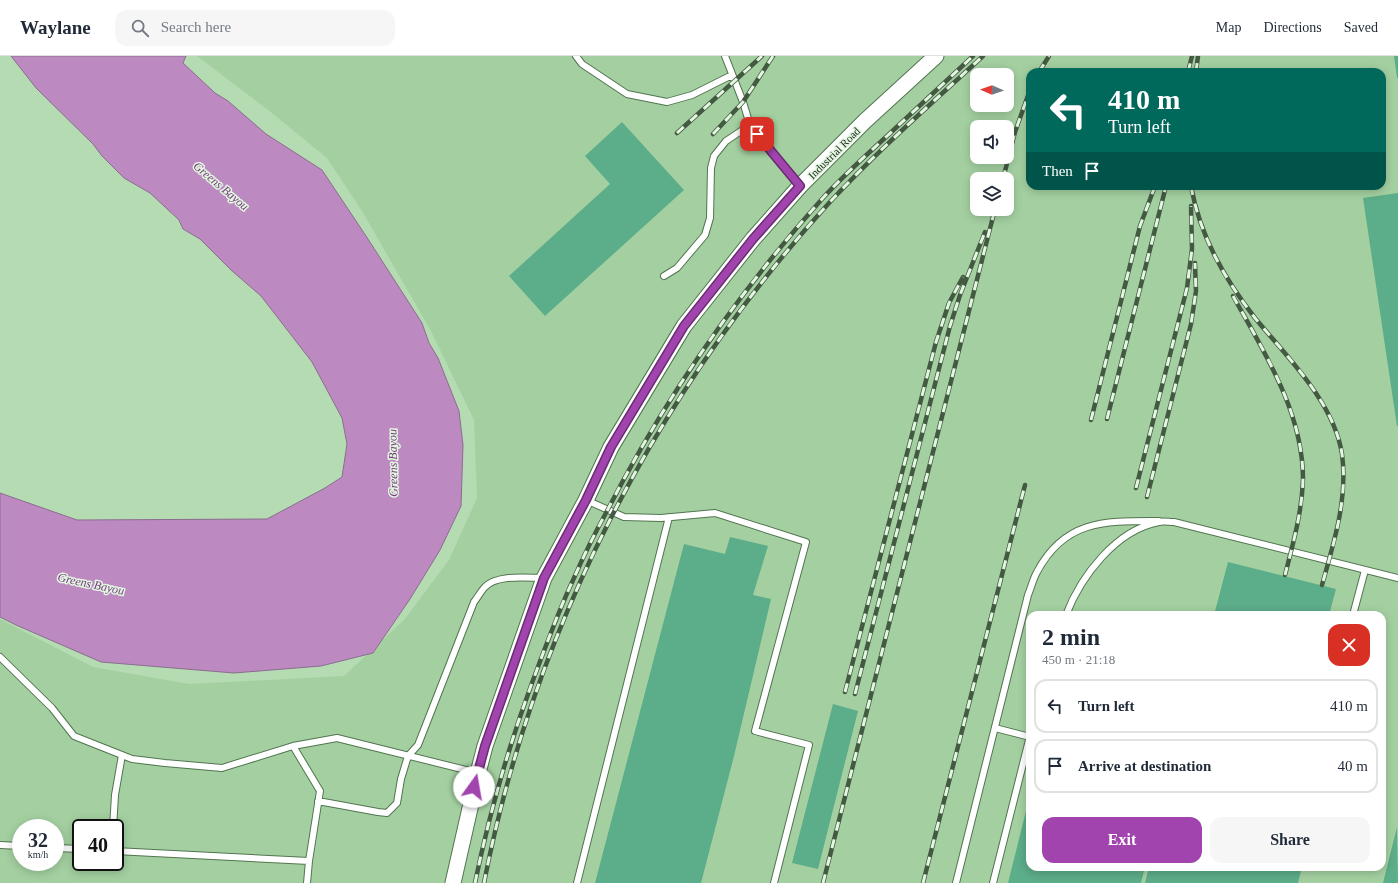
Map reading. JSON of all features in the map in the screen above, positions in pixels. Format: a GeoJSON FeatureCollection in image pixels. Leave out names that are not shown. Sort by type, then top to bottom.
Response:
{"type":"FeatureCollection","features":[{"type":"Feature","properties":{"kind":"street","name":"Industrial Road"},"geometry":{"type":"LineString","coordinates":[[454,883],[485,746],[544,578],[586,500],[611,447],[684,326],[753,239],[800,186],[866,121],[936,56]]}},
{"type":"Feature","properties":{"kind":"lane"},"geometry":{"type":"LineString","coordinates":[[576,56],[582,64],[627,94],[667,102],[692,95],[732,75]]}},
{"type":"Feature","properties":{"kind":"lane"},"geometry":{"type":"LineString","coordinates":[[725,56],[743,102],[750,125],[764,144],[800,186]]}},
{"type":"Feature","properties":{"kind":"lane"},"geometry":{"type":"LineString","coordinates":[[664,276],[677,268],[705,235],[710,218],[710,168],[714,156],[726,140],[750,125]]}},
{"type":"Feature","properties":{"kind":"lane"},"geometry":{"type":"LineString","coordinates":[[586,500],[624,517],[669,517],[715,513],[806,542],[755,731],[809,745],[774,883]]}},
{"type":"Feature","properties":{"kind":"lane"},"geometry":{"type":"LineString","coordinates":[[577,883],[669,517]]}},
{"type":"Feature","properties":{"kind":"lane"},"geometry":{"type":"LineString","coordinates":[[956,883],[1028,595],[1037,572],[1050,552],[1067,536],[1081,528],[1108,523],[1132,521],[1174,522],[1398,578]]}},
{"type":"Feature","properties":{"kind":"lane"},"geometry":{"type":"LineString","coordinates":[[1068,611],[1085,578],[1105,553],[1124,537],[1139,528],[1159,521]]}},
{"type":"Feature","properties":{"kind":"lane"},"geometry":{"type":"LineString","coordinates":[[1354,611],[1365,570]]}},
{"type":"Feature","properties":{"kind":"lane"},"geometry":{"type":"LineString","coordinates":[[318,802],[388,813],[397,803],[401,779],[408,756],[418,745],[474,602],[486,586],[494,581],[507,578],[544,578]]}},
{"type":"Feature","properties":{"kind":"lane"},"geometry":{"type":"LineString","coordinates":[[0,657],[52,708],[74,736],[132,759],[222,768],[293,746],[337,738],[478,773]]}},
{"type":"Feature","properties":{"kind":"lane"},"geometry":{"type":"LineString","coordinates":[[995,728],[1026,736]]}},
{"type":"Feature","properties":{"kind":"lane"},"geometry":{"type":"LineString","coordinates":[[293,746],[320,791],[307,883]]}},
{"type":"Feature","properties":{"kind":"lane"},"geometry":{"type":"LineString","coordinates":[[993,883],[1026,753]]}},
{"type":"Feature","properties":{"kind":"lane"},"geometry":{"type":"LineString","coordinates":[[114,819],[116,789],[122,755]]}},
{"type":"Feature","properties":{"kind":"lane"},"geometry":{"type":"LineString","coordinates":[[0,845],[12,846]]}},
{"type":"Feature","properties":{"kind":"lane"},"geometry":{"type":"LineString","coordinates":[[124,851],[309,861]]}},
{"type":"Feature","properties":{"kind":"shaded area"},"geometry":{"type":"Polygon","coordinates":[[[197,56],[1398,56],[1398,883],[0,883],[0,619],[93,667],[189,684],[344,676],[404,620],[449,560],[477,498],[474,420],[431,331],[362,211],[327,158],[272,113],[197,56]]]}},
{"type":"Feature","properties":{"kind":"water","name":"Greens Bayou"},"geometry":{"type":"Polygon","coordinates":[[[11,56],[186,56],[183,63],[215,93],[228,101],[266,134],[322,170],[422,323],[429,343],[438,358],[459,411],[463,445],[461,506],[440,550],[410,599],[373,653],[321,666],[234,673],[101,662],[0,617],[0,493],[77,520],[267,519],[325,488],[342,477],[347,444],[342,418],[312,362],[261,296],[231,270],[200,239],[183,229],[179,220],[150,193],[124,178],[102,156],[93,144],[36,88],[11,56]]]}},
{"type":"Feature","properties":{"kind":"building"},"geometry":{"type":"Polygon","coordinates":[[[1394,56],[1398,56],[1398,78],[1397,78],[1394,56]]]}},
{"type":"Feature","properties":{"kind":"building"},"geometry":{"type":"Polygon","coordinates":[[[622,122],[684,190],[545,316],[509,276],[610,184],[585,156],[622,122]]]}},
{"type":"Feature","properties":{"kind":"building"},"geometry":{"type":"Polygon","coordinates":[[[1398,193],[1398,426],[1397,426],[1363,198],[1398,193]]]}},
{"type":"Feature","properties":{"kind":"building"},"geometry":{"type":"Polygon","coordinates":[[[730,537],[768,546],[753,595],[771,599],[734,756],[701,883],[595,883],[684,544],[725,554],[730,537]]]}},
{"type":"Feature","properties":{"kind":"building"},"geometry":{"type":"Polygon","coordinates":[[[1228,562],[1336,589],[1330,611],[1215,611],[1228,562]]]}},
{"type":"Feature","properties":{"kind":"building"},"geometry":{"type":"Polygon","coordinates":[[[833,704],[858,711],[818,869],[792,863],[833,704]]]}},
{"type":"Feature","properties":{"kind":"building"},"geometry":{"type":"Polygon","coordinates":[[[1026,811],[1026,871],[1144,871],[1141,883],[1008,883],[1026,811]]]}},
{"type":"Feature","properties":{"kind":"building"},"geometry":{"type":"Polygon","coordinates":[[[1397,827],[1398,883],[1383,883],[1397,827]]]}},
{"type":"Feature","properties":{"kind":"building"},"geometry":{"type":"Polygon","coordinates":[[[1148,871],[1301,871],[1298,883],[1145,883],[1148,871]]]}},
{"type":"Feature","properties":{"kind":"railway"},"geometry":{"type":"LineString","coordinates":[[677,133],[762,56]]}},
{"type":"Feature","properties":{"kind":"railway"},"geometry":{"type":"LineString","coordinates":[[713,134],[743,102],[773,56]]}},
{"type":"Feature","properties":{"kind":"railway"},"geometry":{"type":"LineString","coordinates":[[475,883],[486,832],[507,757],[523,707],[552,630],[590,544],[629,469],[653,428],[704,348],[791,235],[845,175],[973,56]]}},
{"type":"Feature","properties":{"kind":"railway"},"geometry":{"type":"LineString","coordinates":[[484,883],[506,789],[534,697],[569,607],[610,520],[657,435],[709,354],[767,276],[829,203],[885,146],[983,56]]}},
{"type":"Feature","properties":{"kind":"railway"},"geometry":{"type":"LineString","coordinates":[[1042,68],[1049,56]]}},
{"type":"Feature","properties":{"kind":"railway"},"geometry":{"type":"LineString","coordinates":[[1189,68],[1192,56]]}},
{"type":"Feature","properties":{"kind":"railway"},"geometry":{"type":"LineString","coordinates":[[1196,68],[1198,56]]}},
{"type":"Feature","properties":{"kind":"railway"},"geometry":{"type":"LineString","coordinates":[[1005,172],[1015,132],[1026,101]]}},
{"type":"Feature","properties":{"kind":"railway"},"geometry":{"type":"LineString","coordinates":[[1091,420],[1140,226],[1154,190]]}},
{"type":"Feature","properties":{"kind":"railway"},"geometry":{"type":"LineString","coordinates":[[1107,419],[1165,190]]}},
{"type":"Feature","properties":{"kind":"railway"},"geometry":{"type":"LineString","coordinates":[[1192,190],[1200,222],[1207,239],[1233,288],[1255,318],[1308,381],[1330,416],[1337,435],[1342,454],[1343,487],[1339,520],[1322,585]]}},
{"type":"Feature","properties":{"kind":"railway"},"geometry":{"type":"LineString","coordinates":[[1136,488],[1187,288],[1192,249],[1191,206]]}},
{"type":"Feature","properties":{"kind":"railway"},"geometry":{"type":"LineString","coordinates":[[823,883],[993,216]]}},
{"type":"Feature","properties":{"kind":"railway"},"geometry":{"type":"LineString","coordinates":[[855,694],[950,326],[960,295],[985,232]]}},
{"type":"Feature","properties":{"kind":"railway"},"geometry":{"type":"LineString","coordinates":[[1147,497],[1191,324],[1196,291],[1195,263]]}},
{"type":"Feature","properties":{"kind":"railway"},"geometry":{"type":"LineString","coordinates":[[845,692],[936,342],[949,303],[963,277]]}},
{"type":"Feature","properties":{"kind":"railway"},"geometry":{"type":"LineString","coordinates":[[1233,296],[1280,383],[1289,406],[1301,454],[1303,479],[1301,504],[1297,528],[1285,575]]}},
{"type":"Feature","properties":{"kind":"railway"},"geometry":{"type":"LineString","coordinates":[[923,883],[1025,485]]}},
{"type":"Feature","properties":{"kind":"route"},"geometry":{"type":"LineString","coordinates":[[474,787],[485,746],[544,578],[586,500],[611,447],[684,326],[753,239],[800,186],[757,134]]}}]}
